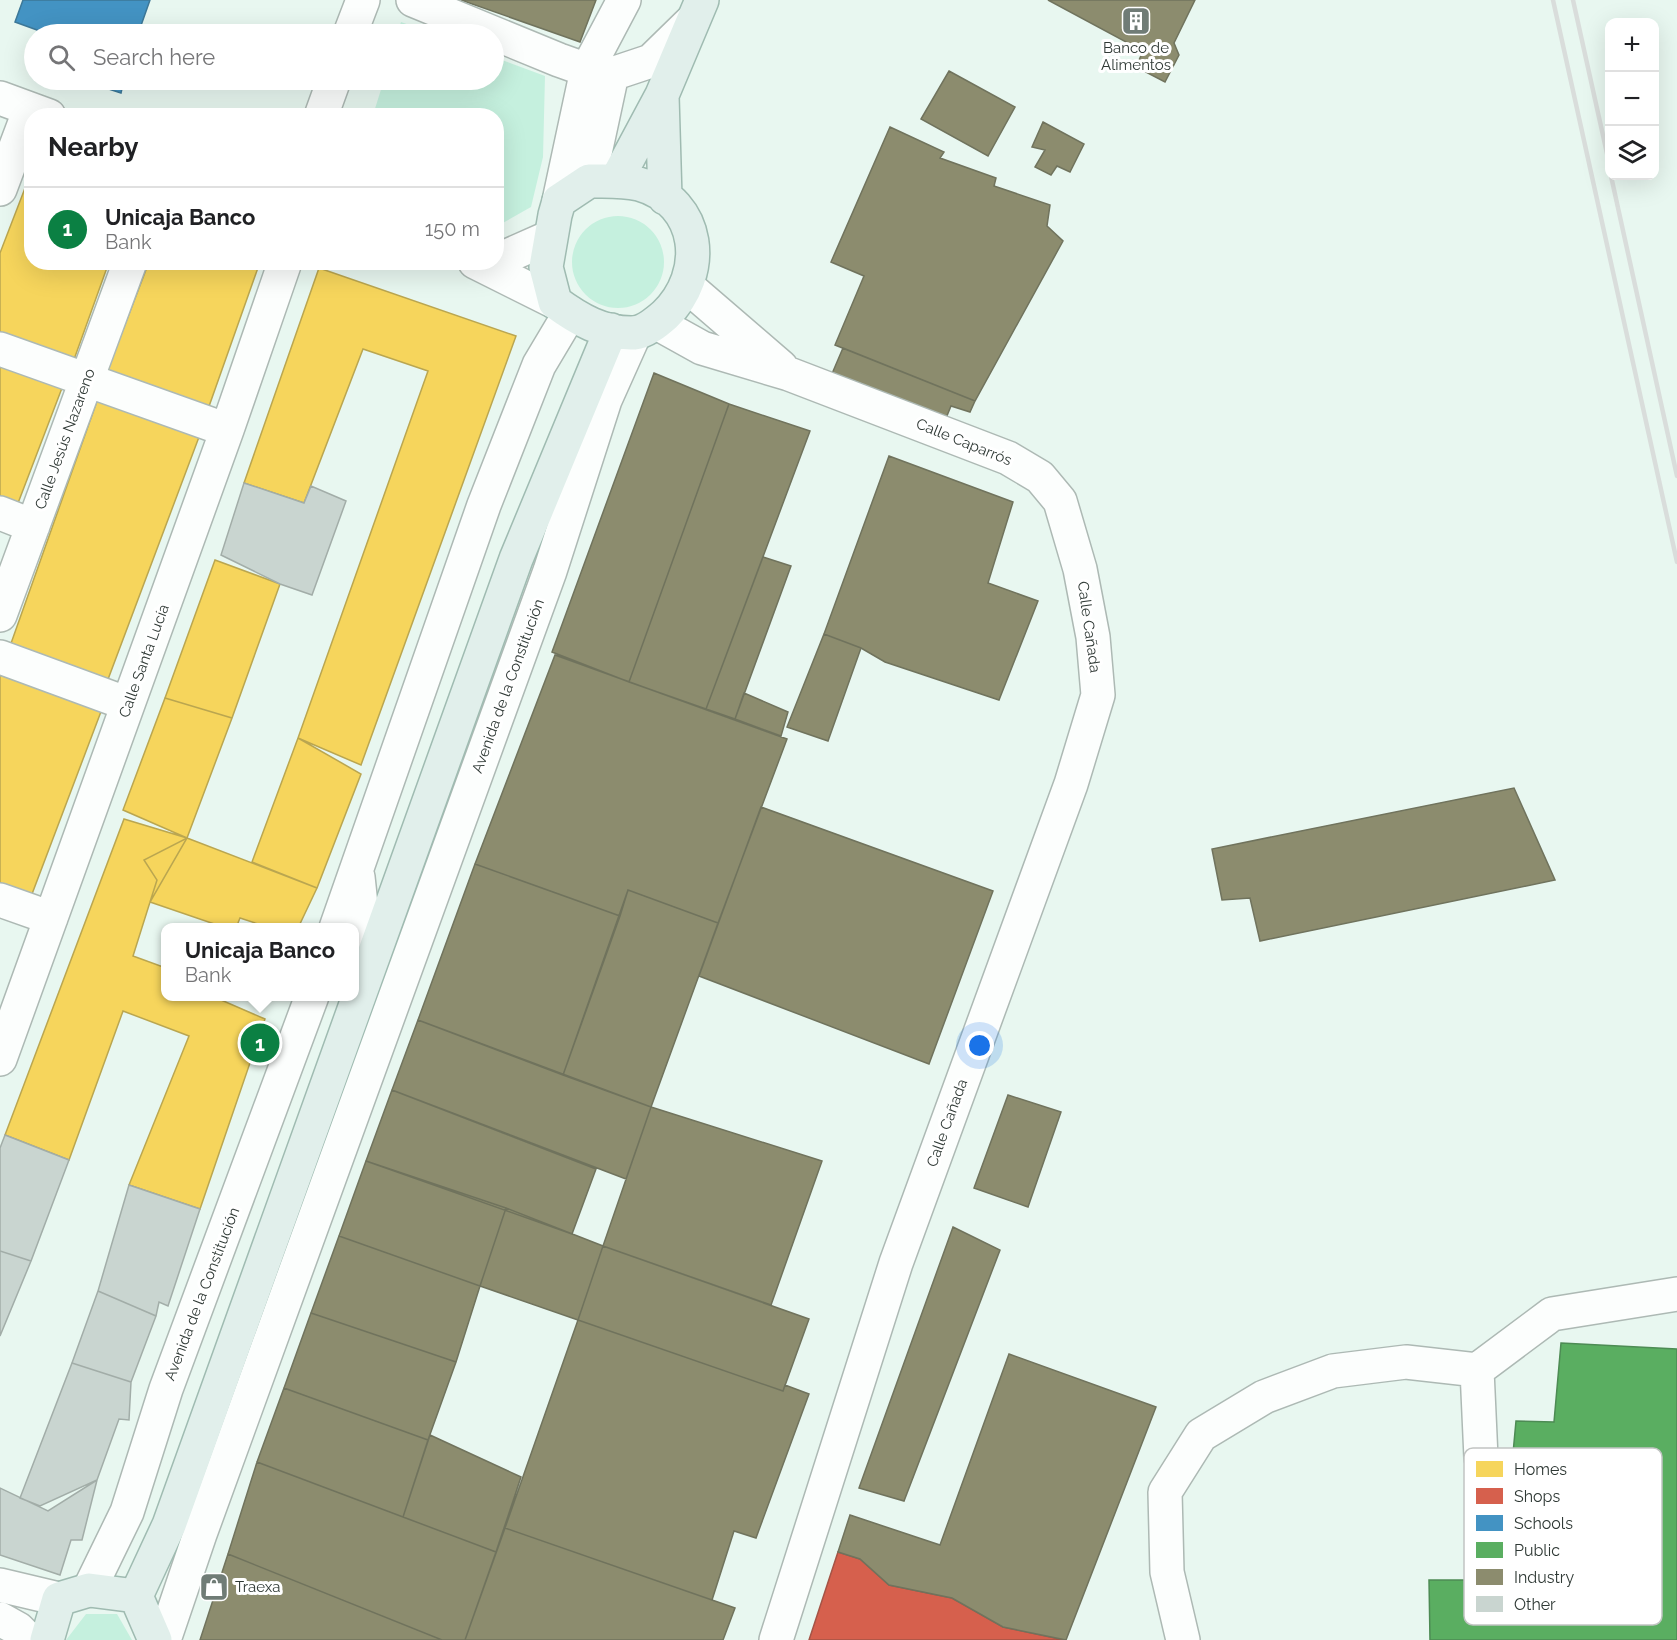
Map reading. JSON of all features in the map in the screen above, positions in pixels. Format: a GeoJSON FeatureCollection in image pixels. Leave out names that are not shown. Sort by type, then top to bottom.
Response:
{"type":"FeatureCollection","features":[{"type":"Feature","properties":{"kind":"main road"},"geometry":{"type":"LineString","coordinates":[[603,181],[662,95],[698,10]]}},
{"type":"Feature","properties":{"kind":"main road"},"geometry":{"type":"LineString","coordinates":[[662,95],[665,198]]}},
{"type":"Feature","properties":{"kind":"main road"},"geometry":{"type":"LineString","coordinates":[[603,181],[640,185],[665,198],[683,216],[693,242],[695,261],[687,286],[676,304],[634,329],[591,326],[562,307],[546,267],[550,237],[559,201],[603,181]]}},
{"type":"Feature","properties":{"kind":"main road","name":"Avenida de la Constitución"},"geometry":{"type":"LineString","coordinates":[[359,996],[516,559],[634,329]]}},
{"type":"Feature","properties":{"kind":"main road","name":"Avenida de la Constitución"},"geometry":{"type":"LineString","coordinates":[[136,1596],[169,1525],[357,1001]]}},
{"type":"Feature","properties":{"kind":"main road"},"geometry":{"type":"LineString","coordinates":[[47,1640],[74,1595],[136,1596],[155,1640]]}},
{"type":"Feature","properties":{"kind":"street"},"geometry":{"type":"LineString","coordinates":[[354,24],[363,0]]}},
{"type":"Feature","properties":{"kind":"street"},"geometry":{"type":"LineString","coordinates":[[413,0],[475,24]]}},
{"type":"Feature","properties":{"kind":"street"},"geometry":{"type":"LineString","coordinates":[[559,201],[624,0]]}},
{"type":"Feature","properties":{"kind":"street"},"geometry":{"type":"LineString","coordinates":[[504,35],[600,72],[651,61],[698,10]]}},
{"type":"Feature","properties":{"kind":"street"},"geometry":{"type":"LineString","coordinates":[[600,72],[603,181]]}},
{"type":"Feature","properties":{"kind":"street"},"geometry":{"type":"LineString","coordinates":[[324,108],[330,90]]}},
{"type":"Feature","properties":{"kind":"street"},"geometry":{"type":"LineString","coordinates":[[0,98],[29,108]]}},
{"type":"Feature","properties":{"kind":"street"},"geometry":{"type":"LineString","coordinates":[[0,189],[24,143]]}},
{"type":"Feature","properties":{"kind":"street"},"geometry":{"type":"LineString","coordinates":[[504,256],[550,237]]}},
{"type":"Feature","properties":{"kind":"street","name":"Calle Jesús Nazareno"},"geometry":{"type":"LineString","coordinates":[[0,615],[127,270]]}},
{"type":"Feature","properties":{"kind":"street","name":"Calle Santa Lucía"},"geometry":{"type":"LineString","coordinates":[[0,1059],[227,430],[282,270]]}},
{"type":"Feature","properties":{"kind":"street"},"geometry":{"type":"LineString","coordinates":[[345,916],[359,863],[484,505],[539,365],[556,332],[562,307],[500,270]]}},
{"type":"Feature","properties":{"kind":"street","name":"Calle Caparrós"},"geometry":{"type":"LineString","coordinates":[[687,286],[789,374]]}},
{"type":"Feature","properties":{"kind":"street","name":"Calle Caparrós"},"geometry":{"type":"LineString","coordinates":[[634,329],[789,374],[1008,458],[1040,477],[1060,501],[1080,569]]}},
{"type":"Feature","properties":{"kind":"street","name":"Avenida de la Constitución"},"geometry":{"type":"LineString","coordinates":[[164,1640],[200,1534],[550,571],[605,400],[634,329]]}},
{"type":"Feature","properties":{"kind":"street"},"geometry":{"type":"LineString","coordinates":[[0,349],[227,430]]}},
{"type":"Feature","properties":{"kind":"street"},"geometry":{"type":"LineString","coordinates":[[0,513],[33,526]]}},
{"type":"Feature","properties":{"kind":"street","name":"Calle Cañada"},"geometry":{"type":"LineString","coordinates":[[776,1640],[896,1263],[1071,784],[1098,694],[1093,637],[1080,569]]}},
{"type":"Feature","properties":{"kind":"street"},"geometry":{"type":"LineString","coordinates":[[0,657],[128,704]]}},
{"type":"Feature","properties":{"kind":"street","name":"Avenida de la Constitución"},"geometry":{"type":"LineString","coordinates":[[345,916],[395,873],[412,848]]}},
{"type":"Feature","properties":{"kind":"street"},"geometry":{"type":"LineString","coordinates":[[0,900],[51,918]]}},
{"type":"Feature","properties":{"kind":"street"},"geometry":{"type":"LineString","coordinates":[[359,934],[365,942],[364,982]]}},
{"type":"Feature","properties":{"kind":"street","name":"Avenida de la Constitución"},"geometry":{"type":"LineString","coordinates":[[74,1595],[127,1512],[166,1389],[310,1001]]}},
{"type":"Feature","properties":{"kind":"street","name":"Avenida de la Constitución"},"geometry":{"type":"LineString","coordinates":[[335,1162],[346,1033]]}},
{"type":"Feature","properties":{"kind":"street","name":"Avenida de la Constitución"},"geometry":{"type":"LineString","coordinates":[[303,1152],[380,1039]]}},
{"type":"Feature","properties":{"kind":"street"},"geometry":{"type":"LineString","coordinates":[[1183,1640],[1167,1572],[1165,1492],[1201,1435],[1264,1397],[1333,1371],[1406,1362],[1477,1370],[1552,1314],[1677,1294]]}},
{"type":"Feature","properties":{"kind":"street"},"geometry":{"type":"LineString","coordinates":[[1477,1370],[1481,1448]]}},
{"type":"Feature","properties":{"kind":"street"},"geometry":{"type":"LineString","coordinates":[[0,1585],[74,1595]]}},
{"type":"Feature","properties":{"kind":"street"},"geometry":{"type":"LineString","coordinates":[[0,1619],[18,1629],[28,1640]]}},
{"type":"Feature","properties":{"kind":"green space"},"geometry":{"type":"Polygon","coordinates":[[[504,61],[545,76],[543,157],[531,207],[504,222],[504,108],[375,108],[381,90],[504,90],[504,61]]]}},
{"type":"Feature","properties":{"kind":"green space"},"geometry":{"type":"Polygon","coordinates":[[[618,216],[635,220],[650,230],[660,245],[664,262],[660,279],[650,294],[635,304],[618,308],[601,304],[586,294],[576,279],[572,262],[576,245],[586,230],[601,220],[618,216]]]}},
{"type":"Feature","properties":{"kind":"green space"},"geometry":{"type":"Polygon","coordinates":[[[86,1614],[117,1614],[132,1640],[66,1640],[86,1614]]]}},
{"type":"Feature","properties":{"kind":"building: Homes"},"geometry":{"type":"Polygon","coordinates":[[[24,191],[24,270],[106,270],[72,365],[0,340],[0,253],[24,191]]]}},
{"type":"Feature","properties":{"kind":"building: Homes"},"geometry":{"type":"Polygon","coordinates":[[[146,270],[257,270],[207,412],[104,379],[146,270]]]}},
{"type":"Feature","properties":{"kind":"building: Homes"},"geometry":{"type":"Polygon","coordinates":[[[318,270],[325,270],[516,336],[361,765],[298,738],[428,371],[363,349],[304,503],[244,483],[318,270]]]}},
{"type":"Feature","properties":{"kind":"building: Homes"},"geometry":{"type":"Polygon","coordinates":[[[0,365],[62,388],[15,511],[0,506],[0,365]]]}},
{"type":"Feature","properties":{"kind":"building: Homes"},"geometry":{"type":"Polygon","coordinates":[[[97,401],[199,437],[107,682],[9,649],[97,401]]]}},
{"type":"Feature","properties":{"kind":"building: Homes"},"geometry":{"type":"Polygon","coordinates":[[[215,560],[280,584],[232,718],[165,698],[215,560]]]}},
{"type":"Feature","properties":{"kind":"building: Homes"},"geometry":{"type":"Polygon","coordinates":[[[0,675],[102,709],[32,894],[0,883],[0,675]]]}},
{"type":"Feature","properties":{"kind":"building: Homes"},"geometry":{"type":"Polygon","coordinates":[[[165,698],[232,718],[187,838],[123,810],[165,698]]]}},
{"type":"Feature","properties":{"kind":"building: Homes"},"geometry":{"type":"Polygon","coordinates":[[[298,738],[361,774],[317,888],[252,862],[298,738]]]}},
{"type":"Feature","properties":{"kind":"building: Homes"},"geometry":{"type":"Polygon","coordinates":[[[124,819],[187,838],[150,902],[133,956],[161,966],[161,1001],[224,1001],[265,1019],[200,1209],[129,1185],[189,1036],[123,1011],[69,1160],[5,1135],[124,819]]]}},
{"type":"Feature","properties":{"kind":"building: Homes"},"geometry":{"type":"Polygon","coordinates":[[[187,838],[317,888],[300,923],[255,923],[240,918],[238,923],[211,923],[150,902],[157,880],[144,860],[187,838]]]}},
{"type":"Feature","properties":{"kind":"building: Shops"},"geometry":{"type":"Polygon","coordinates":[[[838,1552],[860,1559],[889,1585],[952,1598],[1003,1627],[1064,1640],[809,1640],[838,1552]]]}},
{"type":"Feature","properties":{"kind":"building: Schools"},"geometry":{"type":"Polygon","coordinates":[[[23,0],[150,0],[142,24],[24,25],[15,22],[23,0]]]}},
{"type":"Feature","properties":{"kind":"building: Public"},"geometry":{"type":"Polygon","coordinates":[[[1561,1343],[1677,1349],[1677,1640],[1430,1640],[1429,1580],[1464,1580],[1464,1625],[1662,1625],[1662,1448],[1514,1448],[1516,1421],[1554,1422],[1561,1343]]]}},
{"type":"Feature","properties":{"kind":"building: Industry"},"geometry":{"type":"Polygon","coordinates":[[[461,0],[596,0],[580,42],[461,0]]]}},
{"type":"Feature","properties":{"kind":"building: Industry","name":"Banco de Alimentos"},"geometry":{"type":"Polygon","coordinates":[[[1048,0],[1195,0],[1174,43],[1179,55],[1165,82],[1136,67],[1143,51],[1048,0]]]}},
{"type":"Feature","properties":{"kind":"building: Industry"},"geometry":{"type":"Polygon","coordinates":[[[949,71],[1015,107],[988,156],[921,119],[949,71]]]}},
{"type":"Feature","properties":{"kind":"building: Industry"},"geometry":{"type":"Polygon","coordinates":[[[1043,122],[1084,144],[1070,172],[1057,166],[1051,175],[1035,167],[1045,150],[1032,147],[1043,122]]]}},
{"type":"Feature","properties":{"kind":"building: Industry"},"geometry":{"type":"Polygon","coordinates":[[[890,127],[944,152],[940,158],[996,178],[994,186],[1050,205],[1047,226],[1063,241],[975,401],[835,345],[864,276],[831,262],[890,127]]]}},
{"type":"Feature","properties":{"kind":"building: Industry"},"geometry":{"type":"Polygon","coordinates":[[[843,348],[975,401],[970,412],[951,406],[944,423],[831,376],[843,348]]]}},
{"type":"Feature","properties":{"kind":"building: Industry"},"geometry":{"type":"Polygon","coordinates":[[[654,373],[729,404],[629,682],[552,652],[654,373]]]}},
{"type":"Feature","properties":{"kind":"building: Industry"},"geometry":{"type":"Polygon","coordinates":[[[729,404],[810,431],[706,709],[629,682],[729,404]]]}},
{"type":"Feature","properties":{"kind":"building: Industry"},"geometry":{"type":"Polygon","coordinates":[[[889,456],[1013,502],[988,583],[1038,601],[999,700],[885,662],[861,648],[824,634],[889,456]]]}},
{"type":"Feature","properties":{"kind":"building: Industry"},"geometry":{"type":"Polygon","coordinates":[[[763,557],[791,566],[735,719],[706,709],[763,557]]]}},
{"type":"Feature","properties":{"kind":"building: Industry"},"geometry":{"type":"Polygon","coordinates":[[[824,634],[861,648],[828,741],[787,727],[824,634]]]}},
{"type":"Feature","properties":{"kind":"building: Industry"},"geometry":{"type":"Polygon","coordinates":[[[555,655],[787,739],[718,923],[628,890],[620,916],[475,864],[555,655]]]}},
{"type":"Feature","properties":{"kind":"building: Industry"},"geometry":{"type":"Polygon","coordinates":[[[744,693],[788,712],[781,736],[735,719],[744,693]]]}},
{"type":"Feature","properties":{"kind":"building: Industry"},"geometry":{"type":"Polygon","coordinates":[[[1514,788],[1555,880],[1260,941],[1250,898],[1222,900],[1212,849],[1514,788]]]}},
{"type":"Feature","properties":{"kind":"building: Industry"},"geometry":{"type":"Polygon","coordinates":[[[761,807],[993,891],[929,1064],[699,976],[761,807]]]}},
{"type":"Feature","properties":{"kind":"building: Industry"},"geometry":{"type":"Polygon","coordinates":[[[475,864],[620,916],[563,1075],[418,1020],[475,864]]]}},
{"type":"Feature","properties":{"kind":"building: Industry"},"geometry":{"type":"Polygon","coordinates":[[[628,890],[718,923],[651,1107],[563,1075],[628,890]]]}},
{"type":"Feature","properties":{"kind":"building: Industry"},"geometry":{"type":"Polygon","coordinates":[[[418,1020],[651,1107],[626,1179],[392,1090],[418,1020]]]}},
{"type":"Feature","properties":{"kind":"building: Industry"},"geometry":{"type":"Polygon","coordinates":[[[392,1090],[596,1169],[572,1234],[366,1161],[392,1090]]]}},
{"type":"Feature","properties":{"kind":"building: Industry"},"geometry":{"type":"Polygon","coordinates":[[[1008,1095],[1061,1112],[1028,1207],[974,1188],[1008,1095]]]}},
{"type":"Feature","properties":{"kind":"building: Industry"},"geometry":{"type":"Polygon","coordinates":[[[651,1107],[822,1161],[771,1305],[603,1246],[651,1107]]]}},
{"type":"Feature","properties":{"kind":"building: Industry"},"geometry":{"type":"Polygon","coordinates":[[[366,1161],[506,1208],[480,1286],[339,1236],[366,1161]]]}},
{"type":"Feature","properties":{"kind":"building: Industry"},"geometry":{"type":"Polygon","coordinates":[[[506,1208],[603,1246],[578,1320],[480,1286],[506,1208]]]}},
{"type":"Feature","properties":{"kind":"building: Industry"},"geometry":{"type":"Polygon","coordinates":[[[953,1227],[1000,1250],[904,1501],[859,1488],[953,1227]]]}},
{"type":"Feature","properties":{"kind":"building: Industry"},"geometry":{"type":"Polygon","coordinates":[[[339,1236],[480,1286],[456,1362],[311,1313],[339,1236]]]}},
{"type":"Feature","properties":{"kind":"building: Industry"},"geometry":{"type":"Polygon","coordinates":[[[603,1246],[809,1319],[783,1391],[578,1320],[603,1246]]]}},
{"type":"Feature","properties":{"kind":"building: Industry"},"geometry":{"type":"Polygon","coordinates":[[[311,1313],[456,1362],[428,1440],[284,1388],[311,1313]]]}},
{"type":"Feature","properties":{"kind":"building: Industry"},"geometry":{"type":"Polygon","coordinates":[[[578,1320],[783,1391],[785,1385],[809,1394],[756,1538],[734,1531],[712,1600],[505,1528],[578,1320]]]}},
{"type":"Feature","properties":{"kind":"building: Industry"},"geometry":{"type":"Polygon","coordinates":[[[1009,1354],[1156,1407],[1066,1640],[1003,1627],[952,1598],[889,1585],[860,1559],[838,1552],[850,1515],[940,1545],[1009,1354]]]}},
{"type":"Feature","properties":{"kind":"building: Industry"},"geometry":{"type":"Polygon","coordinates":[[[284,1388],[428,1440],[403,1517],[257,1462],[284,1388]]]}},
{"type":"Feature","properties":{"kind":"building: Industry"},"geometry":{"type":"Polygon","coordinates":[[[430,1435],[521,1477],[496,1552],[403,1517],[430,1435]]]}},
{"type":"Feature","properties":{"kind":"building: Industry"},"geometry":{"type":"Polygon","coordinates":[[[257,1462],[496,1552],[465,1640],[442,1640],[228,1554],[257,1462]]]}},
{"type":"Feature","properties":{"kind":"building: Industry"},"geometry":{"type":"Polygon","coordinates":[[[505,1528],[735,1608],[723,1640],[465,1640],[505,1528]]]}},
{"type":"Feature","properties":{"kind":"building: Industry"},"geometry":{"type":"Polygon","coordinates":[[[228,1554],[442,1640],[200,1640],[228,1554]]]}},
{"type":"Feature","properties":{"kind":"building: Other"},"geometry":{"type":"Polygon","coordinates":[[[244,483],[304,503],[311,486],[346,501],[312,595],[280,584],[221,555],[244,483]]]}},
{"type":"Feature","properties":{"kind":"building: Other"},"geometry":{"type":"Polygon","coordinates":[[[5,1135],[69,1160],[31,1261],[0,1251],[0,1148],[5,1135]]]}},
{"type":"Feature","properties":{"kind":"building: Other"},"geometry":{"type":"Polygon","coordinates":[[[129,1185],[200,1209],[168,1306],[159,1302],[156,1316],[98,1291],[129,1185]]]}},
{"type":"Feature","properties":{"kind":"building: Other"},"geometry":{"type":"Polygon","coordinates":[[[0,1251],[31,1261],[0,1336],[0,1251]]]}},
{"type":"Feature","properties":{"kind":"building: Other"},"geometry":{"type":"Polygon","coordinates":[[[98,1291],[156,1316],[131,1382],[72,1363],[98,1291]]]}},
{"type":"Feature","properties":{"kind":"building: Other"},"geometry":{"type":"Polygon","coordinates":[[[72,1363],[131,1382],[129,1420],[119,1419],[97,1480],[40,1506],[20,1498],[72,1363]]]}},
{"type":"Feature","properties":{"kind":"building: Other"},"geometry":{"type":"Polygon","coordinates":[[[97,1480],[82,1540],[71,1540],[60,1575],[0,1555],[0,1488],[48,1511],[97,1480]]]}},
{"type":"Feature","properties":{"kind":"railway"},"geometry":{"type":"LineString","coordinates":[[1553,0],[1677,562]]}},
{"type":"Feature","properties":{"kind":"railway"},"geometry":{"type":"LineString","coordinates":[[1573,0],[1605,144]]}},
{"type":"Feature","properties":{"kind":"railway"},"geometry":{"type":"LineString","coordinates":[[1612,180],[1677,476]]}},
{"type":"Feature","properties":{"kind":"place","name":"Banco de Alimentos"},"geometry":{"type":"Point","coordinates":[1136,21]}},
{"type":"Feature","properties":{"kind":"place","name":"Unicaja Banco"},"geometry":{"type":"Point","coordinates":[260,1043]}},
{"type":"Feature","properties":{"kind":"place","name":"Traexa"},"geometry":{"type":"Point","coordinates":[214,1587]}}]}
